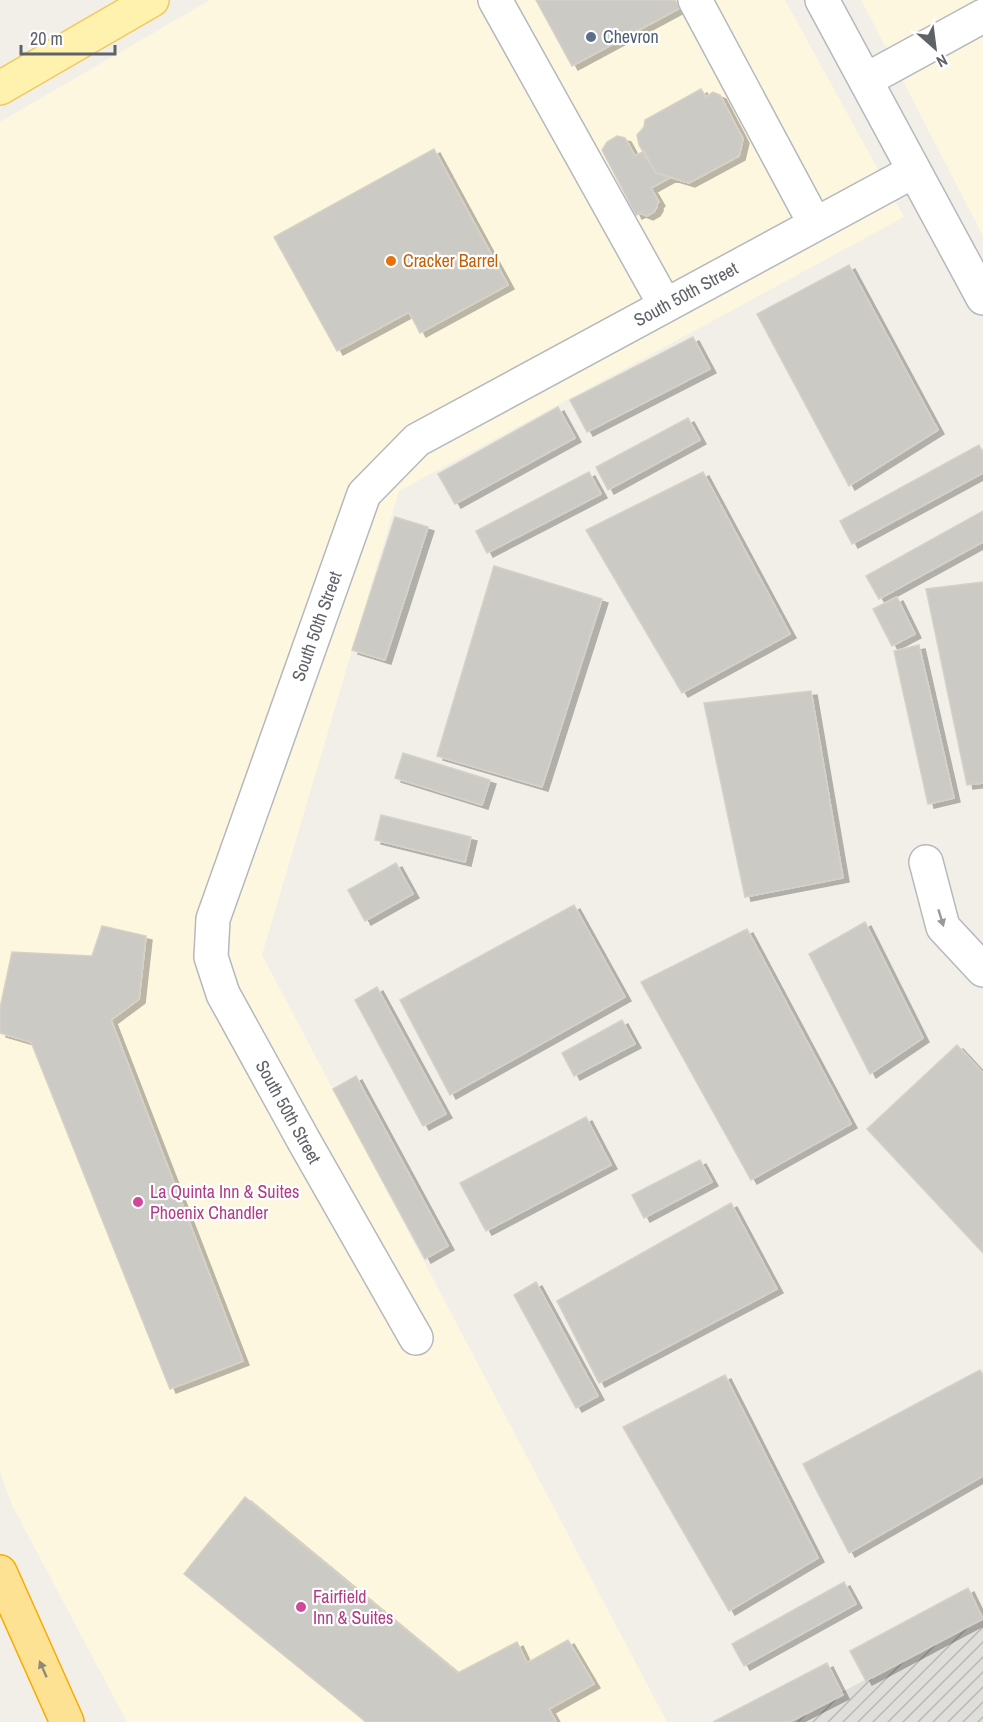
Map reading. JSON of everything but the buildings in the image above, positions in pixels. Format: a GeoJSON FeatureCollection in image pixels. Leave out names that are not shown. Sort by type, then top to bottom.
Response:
{"type":"FeatureCollection","features":[{"type":"Feature","properties":{"kind":"highway"},"geometry":{"type":"LineString","coordinates":[[0,1572],[67,1722]]}},
{"type":"Feature","properties":{"kind":"main road"},"geometry":{"type":"LineString","coordinates":[[0,88],[152,0]]}},
{"type":"Feature","properties":{"kind":"street"},"geometry":{"type":"LineString","coordinates":[[495,0],[665,305]]}},
{"type":"Feature","properties":{"kind":"street"},"geometry":{"type":"LineString","coordinates":[[695,0],[815,224]]}},
{"type":"Feature","properties":{"kind":"street"},"geometry":{"type":"LineString","coordinates":[[822,0],[983,298]]}},
{"type":"Feature","properties":{"kind":"street"},"geometry":{"type":"LineString","coordinates":[[866,80],[983,16]]}},
{"type":"Feature","properties":{"kind":"street","name":"South 50th Street"},"geometry":{"type":"LineString","coordinates":[[416,1338],[223,994],[211,957],[213,919],[364,494],[417,440],[914,171]]}},
{"type":"Feature","properties":{"kind":"street"},"geometry":{"type":"LineString","coordinates":[[926,862],[943,927],[983,970]]}},
{"type":"Feature","properties":{"kind":"shaded area"},"geometry":{"type":"Polygon","coordinates":[[[210,0],[785,0],[904,217],[399,491],[262,955],[667,1722],[127,1722],[12,1505],[0,1472],[0,122],[210,0]]]}},
{"type":"Feature","properties":{"kind":"shaded area"},"geometry":{"type":"Polygon","coordinates":[[[861,0],[983,0],[983,236],[869,15],[861,0]]]}},
{"type":"Feature","properties":{"kind":"shaded area"},"geometry":{"type":"Polygon","coordinates":[[[983,1617],[983,1722],[786,1722],[983,1617]]]}},
{"type":"Feature","properties":{"kind":"place","name":"Chevron"},"geometry":{"type":"Point","coordinates":[591,37]}},
{"type":"Feature","properties":{"kind":"place","name":"Cracker Barrel"},"geometry":{"type":"Point","coordinates":[391,261]}},
{"type":"Feature","properties":{"kind":"place","name":"La Quinta Inn & Suites Phoenix Chandler"},"geometry":{"type":"Point","coordinates":[138,1202]}},
{"type":"Feature","properties":{"kind":"place","name":"Fairfield Inn & Suites"},"geometry":{"type":"Point","coordinates":[301,1607]}}]}
